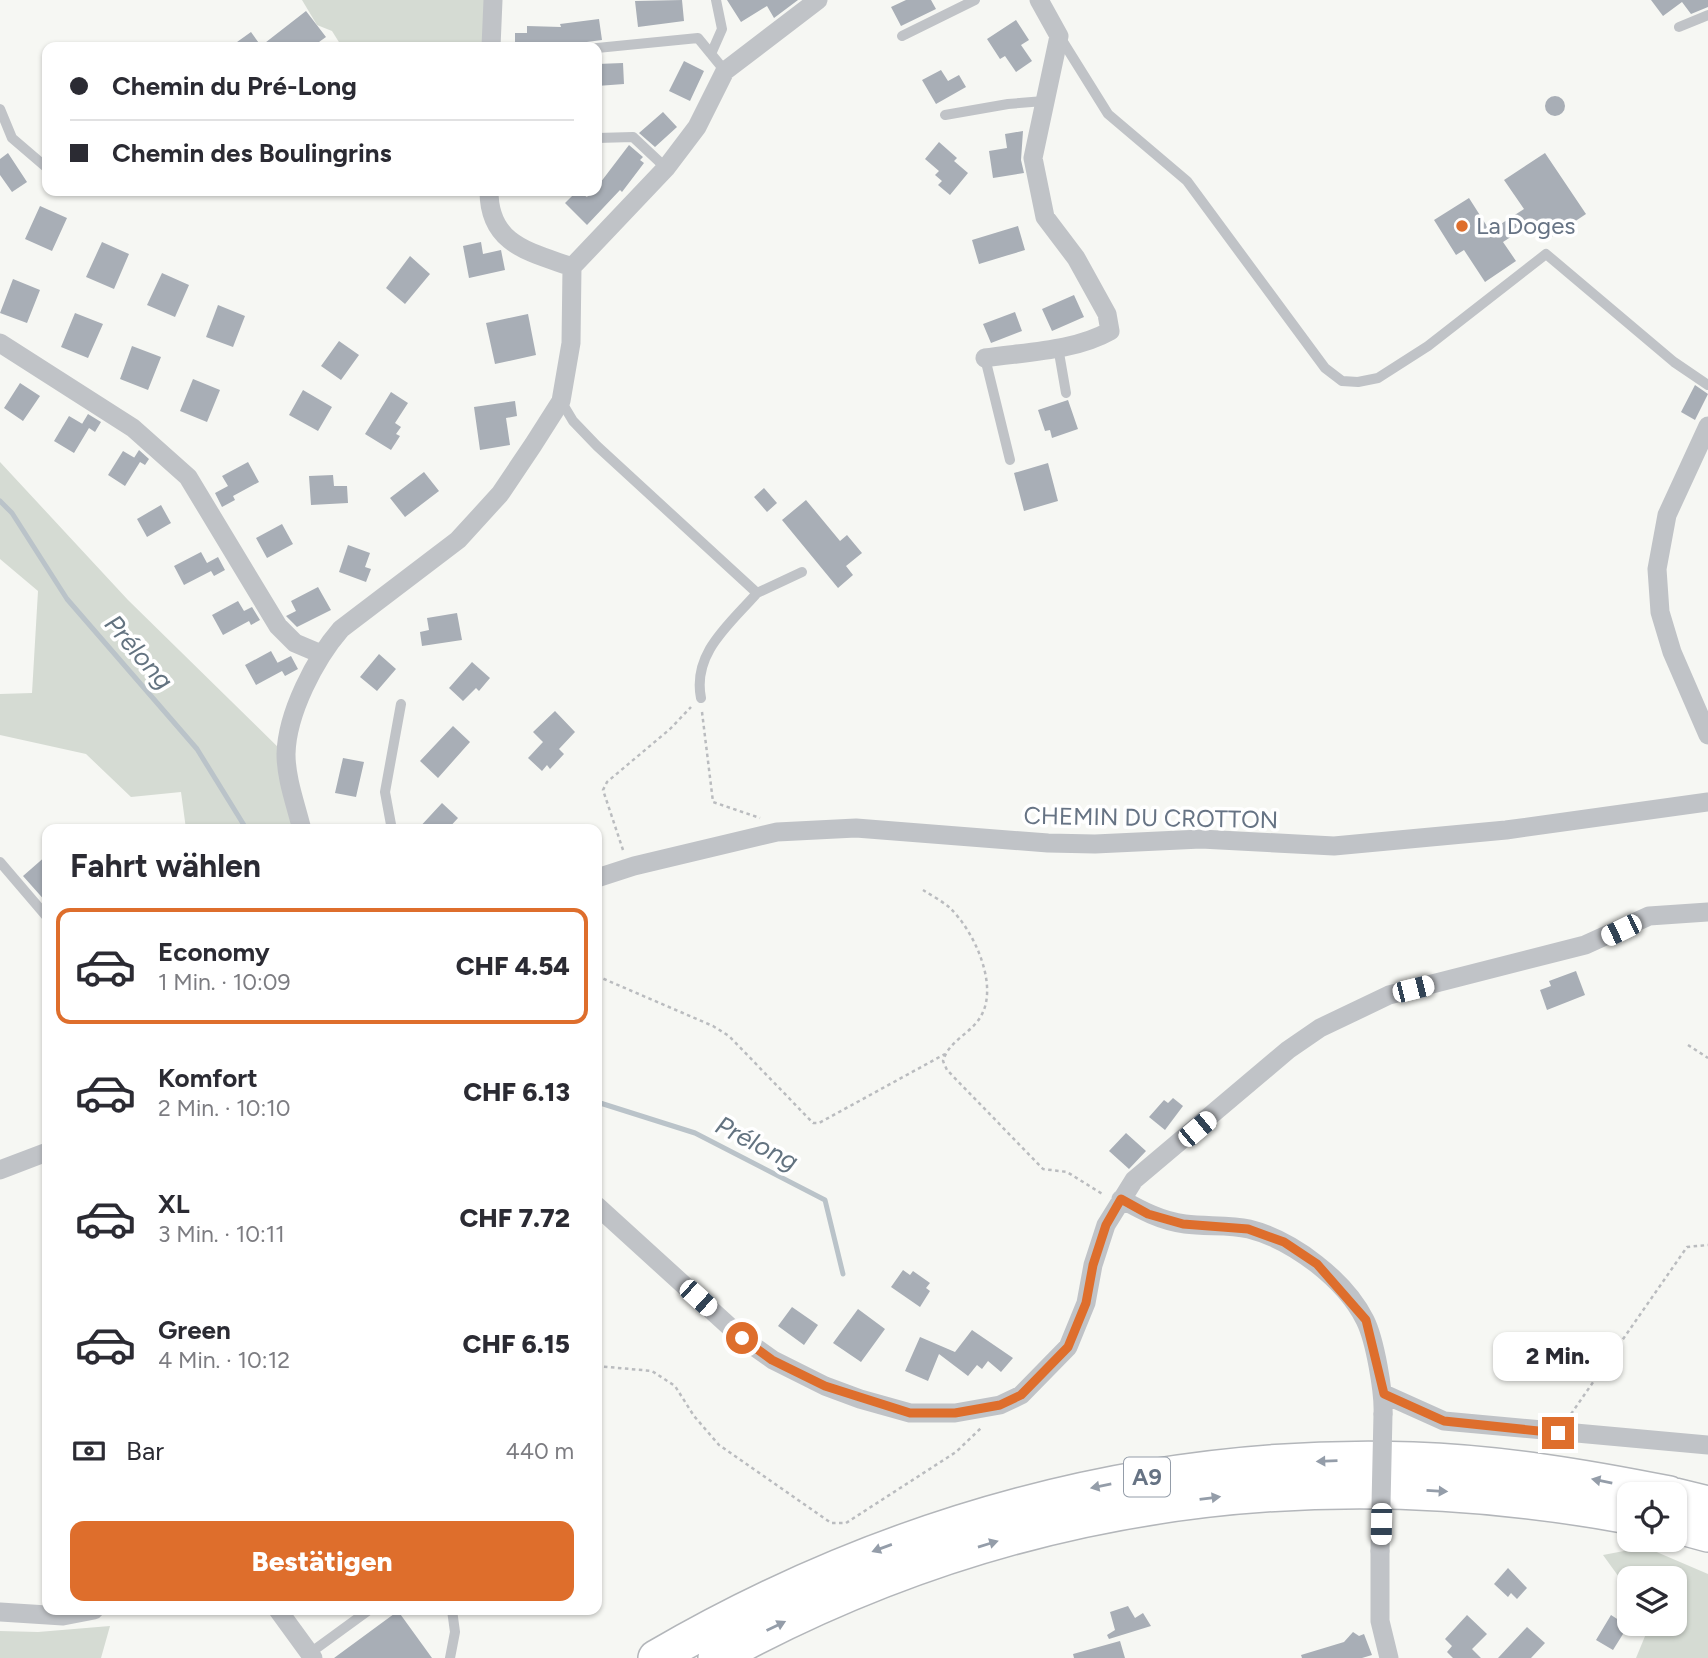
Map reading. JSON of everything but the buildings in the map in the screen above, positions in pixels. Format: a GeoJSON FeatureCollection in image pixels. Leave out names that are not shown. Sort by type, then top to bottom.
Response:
{"type":"FeatureCollection","features":[{"type":"Feature","properties":{"kind":"highway","name":"A9"},"geometry":{"type":"LineString","coordinates":[[656,1658],[760,1602],[874,1551],[1009,1507],[1159,1475],[1281,1462],[1413,1460],[1537,1471],[1617,1485]]}},
{"type":"Feature","properties":{"kind":"highway","name":"A9"},"geometry":{"type":"LineString","coordinates":[[716,1658],[803,1613],[923,1564],[1039,1530],[1164,1503],[1282,1491],[1413,1489],[1500,1496],[1617,1514]]}},
{"type":"Feature","properties":{"kind":"highway"},"geometry":{"type":"LineString","coordinates":[[1687,1499],[1708,1504]]}},
{"type":"Feature","properties":{"kind":"highway"},"geometry":{"type":"LineString","coordinates":[[1687,1528],[1708,1534]]}},
{"type":"Feature","properties":{"kind":"street"},"geometry":{"type":"LineString","coordinates":[[491,42],[492,0]]}},
{"type":"Feature","properties":{"kind":"street"},"geometry":{"type":"LineString","coordinates":[[300,824],[290,785],[286,755],[290,730],[321,654],[341,629],[458,540],[500,494],[561,401],[571,342],[572,267],[666,168],[697,127],[725,71],[818,0]]}},
{"type":"Feature","properties":{"kind":"street"},"geometry":{"type":"LineString","coordinates":[[985,358],[1100,337],[1110,331],[1107,314],[1076,258],[1045,217],[1033,158],[1059,36],[1039,0]]}},
{"type":"Feature","properties":{"kind":"street"},"geometry":{"type":"LineString","coordinates":[[490,196],[493,217],[510,241],[523,250],[572,267]]}},
{"type":"Feature","properties":{"kind":"street"},"geometry":{"type":"LineString","coordinates":[[0,343],[134,428],[188,477],[278,626],[295,643],[321,654]]}},
{"type":"Feature","properties":{"kind":"street"},"geometry":{"type":"LineString","coordinates":[[1708,426],[1667,515],[1657,569],[1660,612],[1668,639],[1708,735]]}},
{"type":"Feature","properties":{"kind":"street","name":"CHEMIN DU CROTTON"},"geometry":{"type":"LineString","coordinates":[[602,876],[629,867],[777,832],[856,828],[1048,843],[1095,844],[1202,839],[1334,846],[1506,830],[1708,802]]}},
{"type":"Feature","properties":{"kind":"street"},"geometry":{"type":"LineString","coordinates":[[602,1211],[712,1311],[772,1360],[825,1386],[910,1413],[955,1413],[1000,1405],[1021,1395],[1068,1347],[1086,1303],[1093,1265],[1106,1225],[1134,1180],[1288,1051],[1320,1028],[1389,995],[1585,945],[1649,915],[1708,912]]}},
{"type":"Feature","properties":{"kind":"street"},"geometry":{"type":"LineString","coordinates":[[0,1170],[42,1154]]}},
{"type":"Feature","properties":{"kind":"street"},"geometry":{"type":"LineString","coordinates":[[1121,1199],[1148,1214],[1183,1224],[1248,1229],[1284,1242],[1317,1264],[1366,1320],[1384,1394],[1380,1621],[1389,1658]]}},
{"type":"Feature","properties":{"kind":"street"},"geometry":{"type":"LineString","coordinates":[[1384,1394],[1444,1421],[1708,1445]]}},
{"type":"Feature","properties":{"kind":"street"},"geometry":{"type":"LineString","coordinates":[[0,1612],[42,1615]]}},
{"type":"Feature","properties":{"kind":"street"},"geometry":{"type":"LineString","coordinates":[[47,1615],[68,1615]]}},
{"type":"Feature","properties":{"kind":"street"},"geometry":{"type":"LineString","coordinates":[[282,1615],[311,1656]]}},
{"type":"Feature","properties":{"kind":"lane"},"geometry":{"type":"LineString","coordinates":[[711,54],[722,29],[716,0]]}},
{"type":"Feature","properties":{"kind":"lane"},"geometry":{"type":"LineString","coordinates":[[902,36],[975,0]]}},
{"type":"Feature","properties":{"kind":"lane"},"geometry":{"type":"LineString","coordinates":[[1679,27],[1708,15]]}},
{"type":"Feature","properties":{"kind":"lane"},"geometry":{"type":"LineString","coordinates":[[1059,36],[1108,114],[1187,181],[1325,368],[1342,381],[1358,382],[1378,378],[1428,346],[1546,254],[1674,362],[1708,385]]}},
{"type":"Feature","properties":{"kind":"lane"},"geometry":{"type":"LineString","coordinates":[[602,48],[698,38],[725,71]]}},
{"type":"Feature","properties":{"kind":"lane"},"geometry":{"type":"LineString","coordinates":[[945,115],[1044,101]]}},
{"type":"Feature","properties":{"kind":"lane"},"geometry":{"type":"LineString","coordinates":[[0,108],[12,138],[42,164]]}},
{"type":"Feature","properties":{"kind":"lane"},"geometry":{"type":"LineString","coordinates":[[602,138],[633,137],[666,168]]}},
{"type":"Feature","properties":{"kind":"lane"},"geometry":{"type":"LineString","coordinates":[[1058,346],[1066,393]]}},
{"type":"Feature","properties":{"kind":"lane"},"geometry":{"type":"LineString","coordinates":[[985,358],[1010,460]]}},
{"type":"Feature","properties":{"kind":"lane"},"geometry":{"type":"LineString","coordinates":[[561,401],[573,421],[597,446],[757,593]]}},
{"type":"Feature","properties":{"kind":"lane"},"geometry":{"type":"LineString","coordinates":[[701,698],[701,664],[710,647],[757,593],[802,572]]}},
{"type":"Feature","properties":{"kind":"lane"},"geometry":{"type":"LineString","coordinates":[[391,824],[385,792],[401,704]]}},
{"type":"Feature","properties":{"kind":"lane"},"geometry":{"type":"LineString","coordinates":[[0,862],[42,911]]}},
{"type":"Feature","properties":{"kind":"lane"},"geometry":{"type":"LineString","coordinates":[[311,1656],[363,1615]]}},
{"type":"Feature","properties":{"kind":"lane"},"geometry":{"type":"LineString","coordinates":[[450,1658],[455,1632],[453,1615]]}},
{"type":"Feature","properties":{"kind":"path"},"geometry":{"type":"LineString","coordinates":[[701,698],[713,802],[768,820],[777,832]]}},
{"type":"Feature","properties":{"kind":"path"},"geometry":{"type":"LineString","coordinates":[[629,867],[603,790],[607,782],[676,724],[701,698]]}},
{"type":"Feature","properties":{"kind":"path"},"geometry":{"type":"LineString","coordinates":[[602,978],[713,1026],[729,1036],[813,1122],[819,1123],[945,1054],[980,1019],[988,992],[985,968],[965,928],[950,908],[923,890]]}},
{"type":"Feature","properties":{"kind":"path"},"geometry":{"type":"LineString","coordinates":[[1688,1045],[1708,1058]]}},
{"type":"Feature","properties":{"kind":"path"},"geometry":{"type":"LineString","coordinates":[[945,1054],[943,1061],[955,1081],[1043,1169],[1067,1172],[1102,1194],[1121,1199]]}},
{"type":"Feature","properties":{"kind":"path"},"geometry":{"type":"LineString","coordinates":[[1558,1433],[1687,1247],[1708,1245]]}},
{"type":"Feature","properties":{"kind":"path"},"geometry":{"type":"LineString","coordinates":[[602,1366],[652,1371],[675,1386],[694,1416],[719,1444],[831,1523],[846,1523],[857,1516],[956,1452],[981,1427]]}},
{"type":"Feature","properties":{"kind":"shaded area"},"geometry":{"type":"Polygon","coordinates":[[[302,0],[493,0],[491,42],[339,42],[332,31],[317,25],[302,0]]]}},
{"type":"Feature","properties":{"kind":"shaded area"},"geometry":{"type":"Polygon","coordinates":[[[0,462],[128,600],[286,755],[301,824],[185,824],[181,792],[131,797],[86,754],[0,735],[0,694],[32,693],[38,591],[0,559],[0,462]]]}},
{"type":"Feature","properties":{"kind":"shaded area"},"geometry":{"type":"Polygon","coordinates":[[[1619,1552],[1657,1552],[1708,1574],[1708,1658],[1636,1658],[1645,1636],[1687,1636],[1687,1566],[1617,1566],[1617,1574],[1603,1555],[1619,1552]]]}},
{"type":"Feature","properties":{"kind":"shaded area"},"geometry":{"type":"Polygon","coordinates":[[[110,1626],[101,1658],[0,1658],[0,1631],[38,1632],[110,1626]]]}},
{"type":"Feature","properties":{"kind":"waterway","name":"Prélong"},"geometry":{"type":"LineString","coordinates":[[0,501],[12,513],[67,599],[197,749],[243,824]]}},
{"type":"Feature","properties":{"kind":"waterway","name":"Prélong"},"geometry":{"type":"LineString","coordinates":[[602,1104],[695,1133],[825,1200],[843,1274]]}},
{"type":"Feature","properties":{"kind":"place","name":"La Doges"},"geometry":{"type":"Point","coordinates":[1462,226]}},
{"type":"Feature","properties":{"kind":"route"},"geometry":{"type":"LineString","coordinates":[[742,1338],[772,1360],[825,1386],[910,1413],[955,1413],[1000,1405],[1021,1395],[1068,1347],[1086,1303],[1093,1265],[1106,1225],[1121,1199],[1148,1214],[1183,1224],[1248,1229],[1284,1242],[1317,1264],[1366,1320],[1384,1394],[1444,1421],[1558,1433]]}}]}
